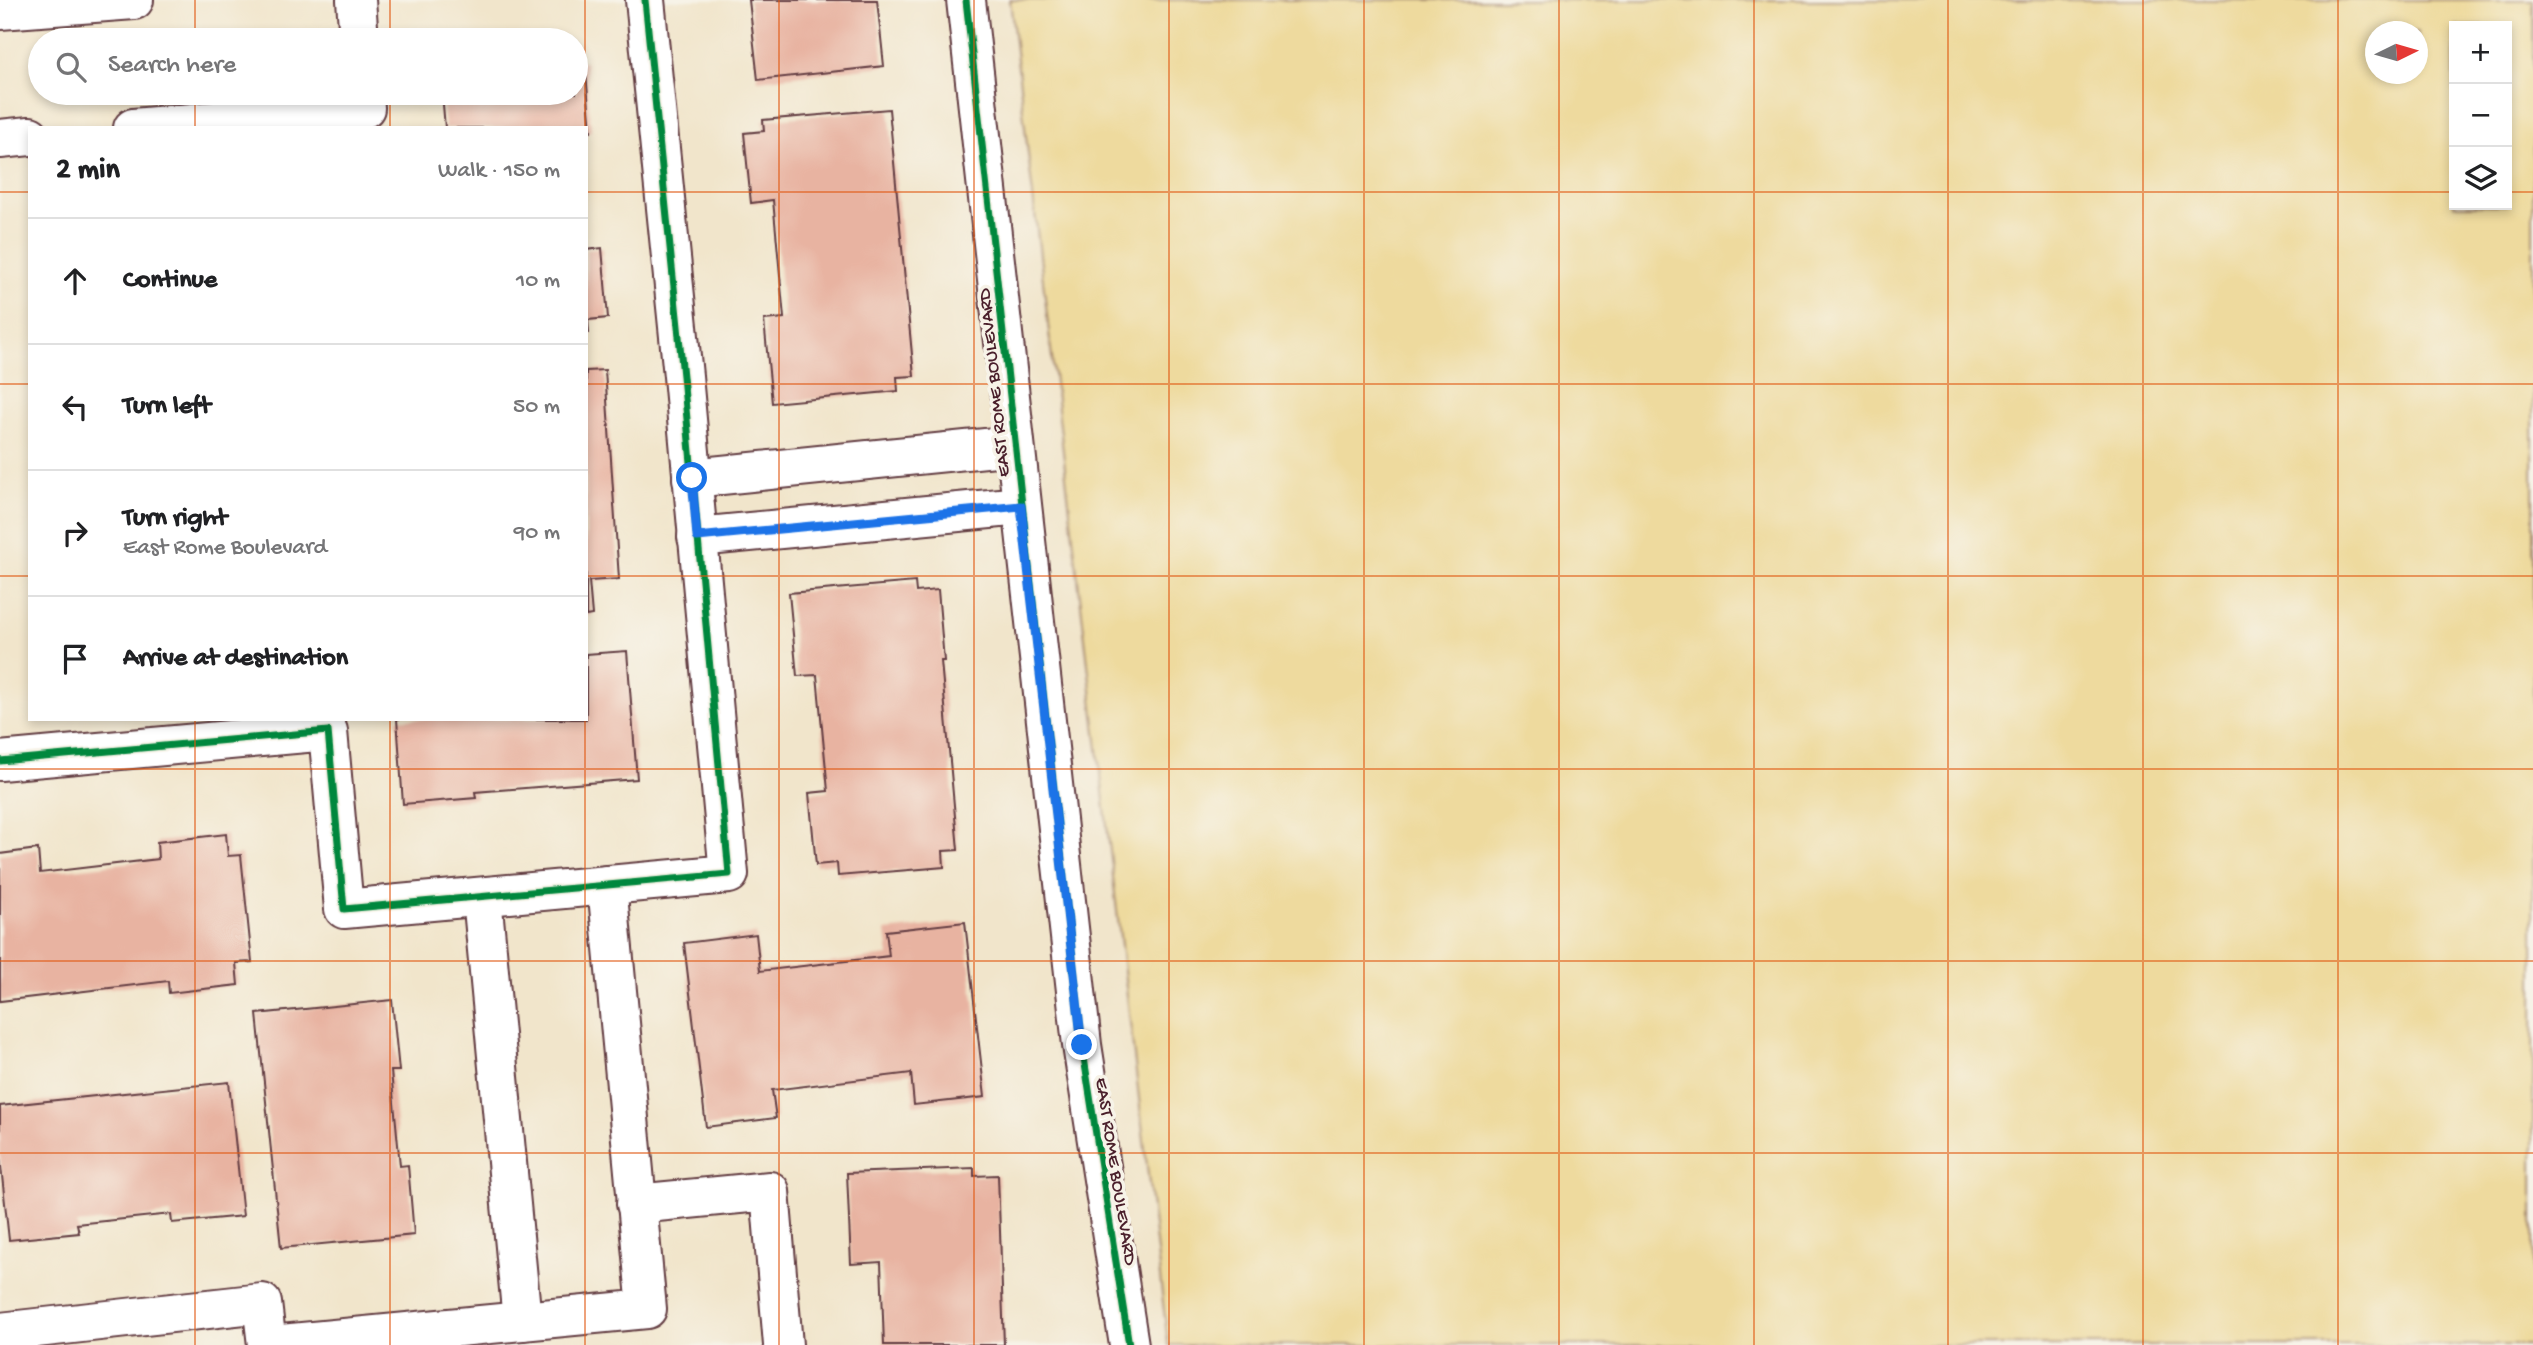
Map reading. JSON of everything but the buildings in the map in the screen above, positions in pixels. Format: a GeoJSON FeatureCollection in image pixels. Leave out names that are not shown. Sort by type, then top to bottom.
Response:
{"type":"FeatureCollection","features":[{"type":"Feature","properties":{"kind":"street"},"geometry":{"type":"LineString","coordinates":[[0,10],[134,0]]}},
{"type":"Feature","properties":{"kind":"street"},"geometry":{"type":"LineString","coordinates":[[356,0],[358,28]]}},
{"type":"Feature","properties":{"kind":"street"},"geometry":{"type":"LineString","coordinates":[[0,761],[328,731],[344,909],[729,874],[645,0]]}},
{"type":"Feature","properties":{"kind":"street","name":"EAST ROME BOULEVARD"},"geometry":{"type":"LineString","coordinates":[[966,0],[1082,1045],[1129,1345]]}},
{"type":"Feature","properties":{"kind":"street"},"geometry":{"type":"LineString","coordinates":[[156,126],[365,108],[365,105]]}},
{"type":"Feature","properties":{"kind":"street"},"geometry":{"type":"LineString","coordinates":[[0,139],[28,136]]}},
{"type":"Feature","properties":{"kind":"street"},"geometry":{"type":"LineString","coordinates":[[692,478],[1014,445]]}},
{"type":"Feature","properties":{"kind":"street"},"geometry":{"type":"LineString","coordinates":[[697,537],[1021,506]]}},
{"type":"Feature","properties":{"kind":"street"},"geometry":{"type":"LineString","coordinates":[[0,1332],[262,1303],[269,1345],[647,1309],[607,885]]}},
{"type":"Feature","properties":{"kind":"street"},"geometry":{"type":"LineString","coordinates":[[482,897],[522,1321]]}},
{"type":"Feature","properties":{"kind":"street"},"geometry":{"type":"LineString","coordinates":[[636,1204],[770,1191],[783,1345]]}},
{"type":"Feature","properties":{"kind":"sand"},"geometry":{"type":"Polygon","coordinates":[[[1010,0],[2533,0],[2533,1345],[1168,1345],[1010,0]]]}},
{"type":"Feature","properties":{"kind":"cycle path"},"geometry":{"type":"LineString","coordinates":[[0,761],[328,731],[344,909],[729,874],[645,0]]}},
{"type":"Feature","properties":{"kind":"cycle path"},"geometry":{"type":"LineString","coordinates":[[966,0],[1082,1045],[1129,1345]]}},
{"type":"Feature","properties":{"kind":"route"},"geometry":{"type":"LineString","coordinates":[[692,478],[697,537],[1021,506],[1082,1045]]}}]}
